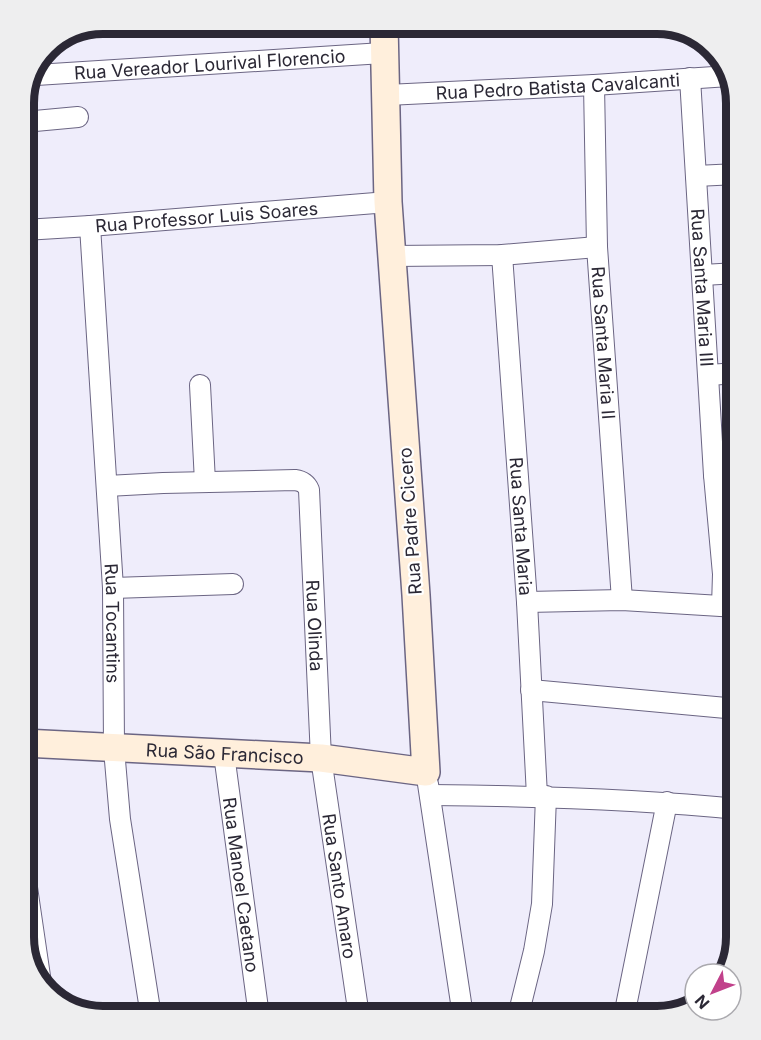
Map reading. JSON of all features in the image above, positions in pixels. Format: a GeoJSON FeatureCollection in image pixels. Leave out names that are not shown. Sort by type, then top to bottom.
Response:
{"type":"FeatureCollection","features":[{"type":"Feature","properties":{"kind":"street","name":"Rua Padre Cicero"},"geometry":{"type":"LineString","coordinates":[[384,35],[388,202],[428,783],[461,1006]]}},
{"type":"Feature","properties":{"kind":"street","name":"Rua Vereador Lourival Florencio"},"geometry":{"type":"LineString","coordinates":[[41,75],[383,53]]}},
{"type":"Feature","properties":{"kind":"street","name":"Rua Pedro Batista Cavalcanti"},"geometry":{"type":"LineString","coordinates":[[387,95],[721,76]]}},
{"type":"Feature","properties":{"kind":"street","name":"Rua Santa Maria III"},"geometry":{"type":"LineString","coordinates":[[690,78],[714,475],[726,549]]}},
{"type":"Feature","properties":{"kind":"street","name":"Rua Santa Maria II"},"geometry":{"type":"LineString","coordinates":[[594,85],[597,247],[622,600]]}},
{"type":"Feature","properties":{"kind":"street"},"geometry":{"type":"LineString","coordinates":[[35,121],[78,117]]}},
{"type":"Feature","properties":{"kind":"street"},"geometry":{"type":"LineString","coordinates":[[696,176],[726,175]]}},
{"type":"Feature","properties":{"kind":"street","name":"Rua Professor Luis Soares"},"geometry":{"type":"LineString","coordinates":[[35,229],[388,202]]}},
{"type":"Feature","properties":{"kind":"street","name":"Rua Tocantins"},"geometry":{"type":"LineString","coordinates":[[90,226],[113,588],[114,749],[120,819],[149,1005]]}},
{"type":"Feature","properties":{"kind":"street"},"geometry":{"type":"LineString","coordinates":[[392,256],[502,255],[597,247]]}},
{"type":"Feature","properties":{"kind":"street","name":"Rua Santa Maria"},"geometry":{"type":"LineString","coordinates":[[502,255],[527,602],[531,690],[542,796],[542,904],[534,951],[521,1006]]}},
{"type":"Feature","properties":{"kind":"street"},"geometry":{"type":"LineString","coordinates":[[703,275],[726,274]]}},
{"type":"Feature","properties":{"kind":"street"},"geometry":{"type":"LineString","coordinates":[[709,375],[726,374]]}},
{"type":"Feature","properties":{"kind":"street"},"geometry":{"type":"LineString","coordinates":[[107,486],[205,482],[201,385]]}},
{"type":"Feature","properties":{"kind":"street"},"geometry":{"type":"LineString","coordinates":[[714,475],[726,474]]}},
{"type":"Feature","properties":{"kind":"street","name":"Rua Olinda"},"geometry":{"type":"LineString","coordinates":[[205,482],[295,480],[305,484],[309,492],[321,758]]}},
{"type":"Feature","properties":{"kind":"street"},"geometry":{"type":"LineString","coordinates":[[113,588],[233,584]]}},
{"type":"Feature","properties":{"kind":"street"},"geometry":{"type":"LineString","coordinates":[[527,602],[622,600],[726,606]]}},
{"type":"Feature","properties":{"kind":"street"},"geometry":{"type":"LineString","coordinates":[[531,690],[726,708]]}},
{"type":"Feature","properties":{"kind":"street","name":"Rua São Francisco"},"geometry":{"type":"LineString","coordinates":[[34,744],[321,758],[428,783],[542,796],[667,802],[726,808]]}},
{"type":"Feature","properties":{"kind":"street","name":"Rua Manoel Caetano"},"geometry":{"type":"LineString","coordinates":[[224,754],[258,1005]]}},
{"type":"Feature","properties":{"kind":"street","name":"Rua Santo Amaro"},"geometry":{"type":"LineString","coordinates":[[321,758],[357,1005]]}},
{"type":"Feature","properties":{"kind":"street"},"geometry":{"type":"LineString","coordinates":[[626,1006],[667,802]]}},
{"type":"Feature","properties":{"kind":"street"},"geometry":{"type":"LineString","coordinates":[[34,935],[36,951]]}}]}
